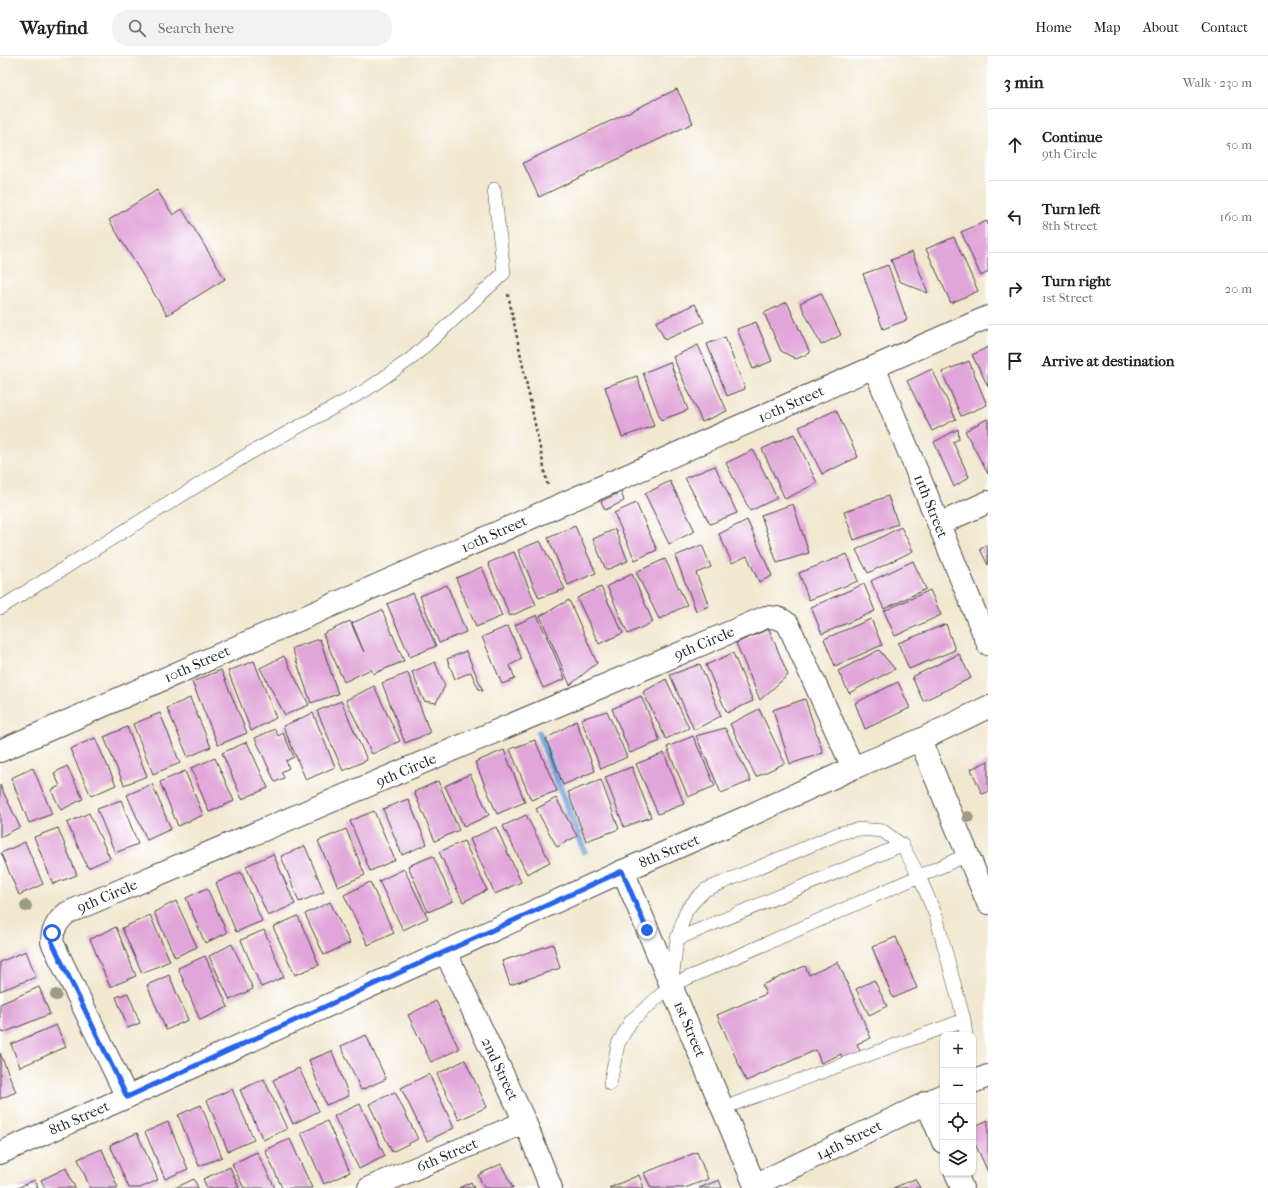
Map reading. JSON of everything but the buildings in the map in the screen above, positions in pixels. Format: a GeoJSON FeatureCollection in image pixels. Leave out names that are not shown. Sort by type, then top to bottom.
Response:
{"type":"FeatureCollection","features":[{"type":"Feature","properties":{"kind":"street","name":"10th Street"},"geometry":{"type":"LineString","coordinates":[[0,751],[988,317]]}},
{"type":"Feature","properties":{"kind":"street","name":"11th Street"},"geometry":{"type":"LineString","coordinates":[[874,367],[988,644]]}},
{"type":"Feature","properties":{"kind":"street"},"geometry":{"type":"LineString","coordinates":[[939,524],[988,502]]}},
{"type":"Feature","properties":{"kind":"street","name":"9th Circle"},"geometry":{"type":"LineString","coordinates":[[127,1097],[52,942],[52,933],[57,923],[67,914],[766,617],[783,619],[788,624],[853,768]]}},
{"type":"Feature","properties":{"kind":"street","name":"8th Street"},"geometry":{"type":"LineString","coordinates":[[0,1153],[127,1097],[622,871],[742,819],[853,768],[920,740],[988,707]]}},
{"type":"Feature","properties":{"kind":"street"},"geometry":{"type":"LineString","coordinates":[[920,740],[967,856],[988,903]]}},
{"type":"Feature","properties":{"kind":"street","name":"1st Street"},"geometry":{"type":"LineString","coordinates":[[622,871],[672,985],[756,1186]]}},
{"type":"Feature","properties":{"kind":"street","name":"2nd Street"},"geometry":{"type":"LineString","coordinates":[[445,951],[525,1122],[551,1188]]}},
{"type":"Feature","properties":{"kind":"street"},"geometry":{"type":"LineString","coordinates":[[976,1081],[988,1076]]}},
{"type":"Feature","properties":{"kind":"street"},"geometry":{"type":"LineString","coordinates":[[934,1098],[943,1140]]}},
{"type":"Feature","properties":{"kind":"street","name":"14th Street"},"geometry":{"type":"LineString","coordinates":[[756,1186],[934,1098]]}},
{"type":"Feature","properties":{"kind":"street","name":"6th Street"},"geometry":{"type":"LineString","coordinates":[[369,1188],[525,1122]]}},
{"type":"Feature","properties":{"kind":"street"},"geometry":{"type":"LineString","coordinates":[[957,1176],[962,1188]]}},
{"type":"Feature","properties":{"kind":"lane"},"geometry":{"type":"LineString","coordinates":[[0,608],[250,453],[366,390],[412,358],[504,273],[494,189]]}},
{"type":"Feature","properties":{"kind":"lane"},"geometry":{"type":"LineString","coordinates":[[672,985],[678,939],[686,911],[706,890],[840,833],[859,829],[883,831],[902,845],[919,876],[936,916],[964,1020],[966,1032]]}},
{"type":"Feature","properties":{"kind":"lane"},"geometry":{"type":"LineString","coordinates":[[678,939],[902,845]]}},
{"type":"Feature","properties":{"kind":"lane"},"geometry":{"type":"LineString","coordinates":[[610,1084],[618,1044],[631,1021],[672,985],[967,856]]}},
{"type":"Feature","properties":{"kind":"lane"},"geometry":{"type":"LineString","coordinates":[[723,1108],[964,1020]]}},
{"type":"Feature","properties":{"kind":"path"},"geometry":{"type":"LineString","coordinates":[[504,273],[552,509]]}},
{"type":"Feature","properties":{"kind":"waterway"},"geometry":{"type":"LineString","coordinates":[[539,733],[584,851]]}},
{"type":"Feature","properties":{"kind":"route"},"geometry":{"type":"LineString","coordinates":[[52,933],[52,942],[127,1097],[622,871],[647,930]]}}]}
